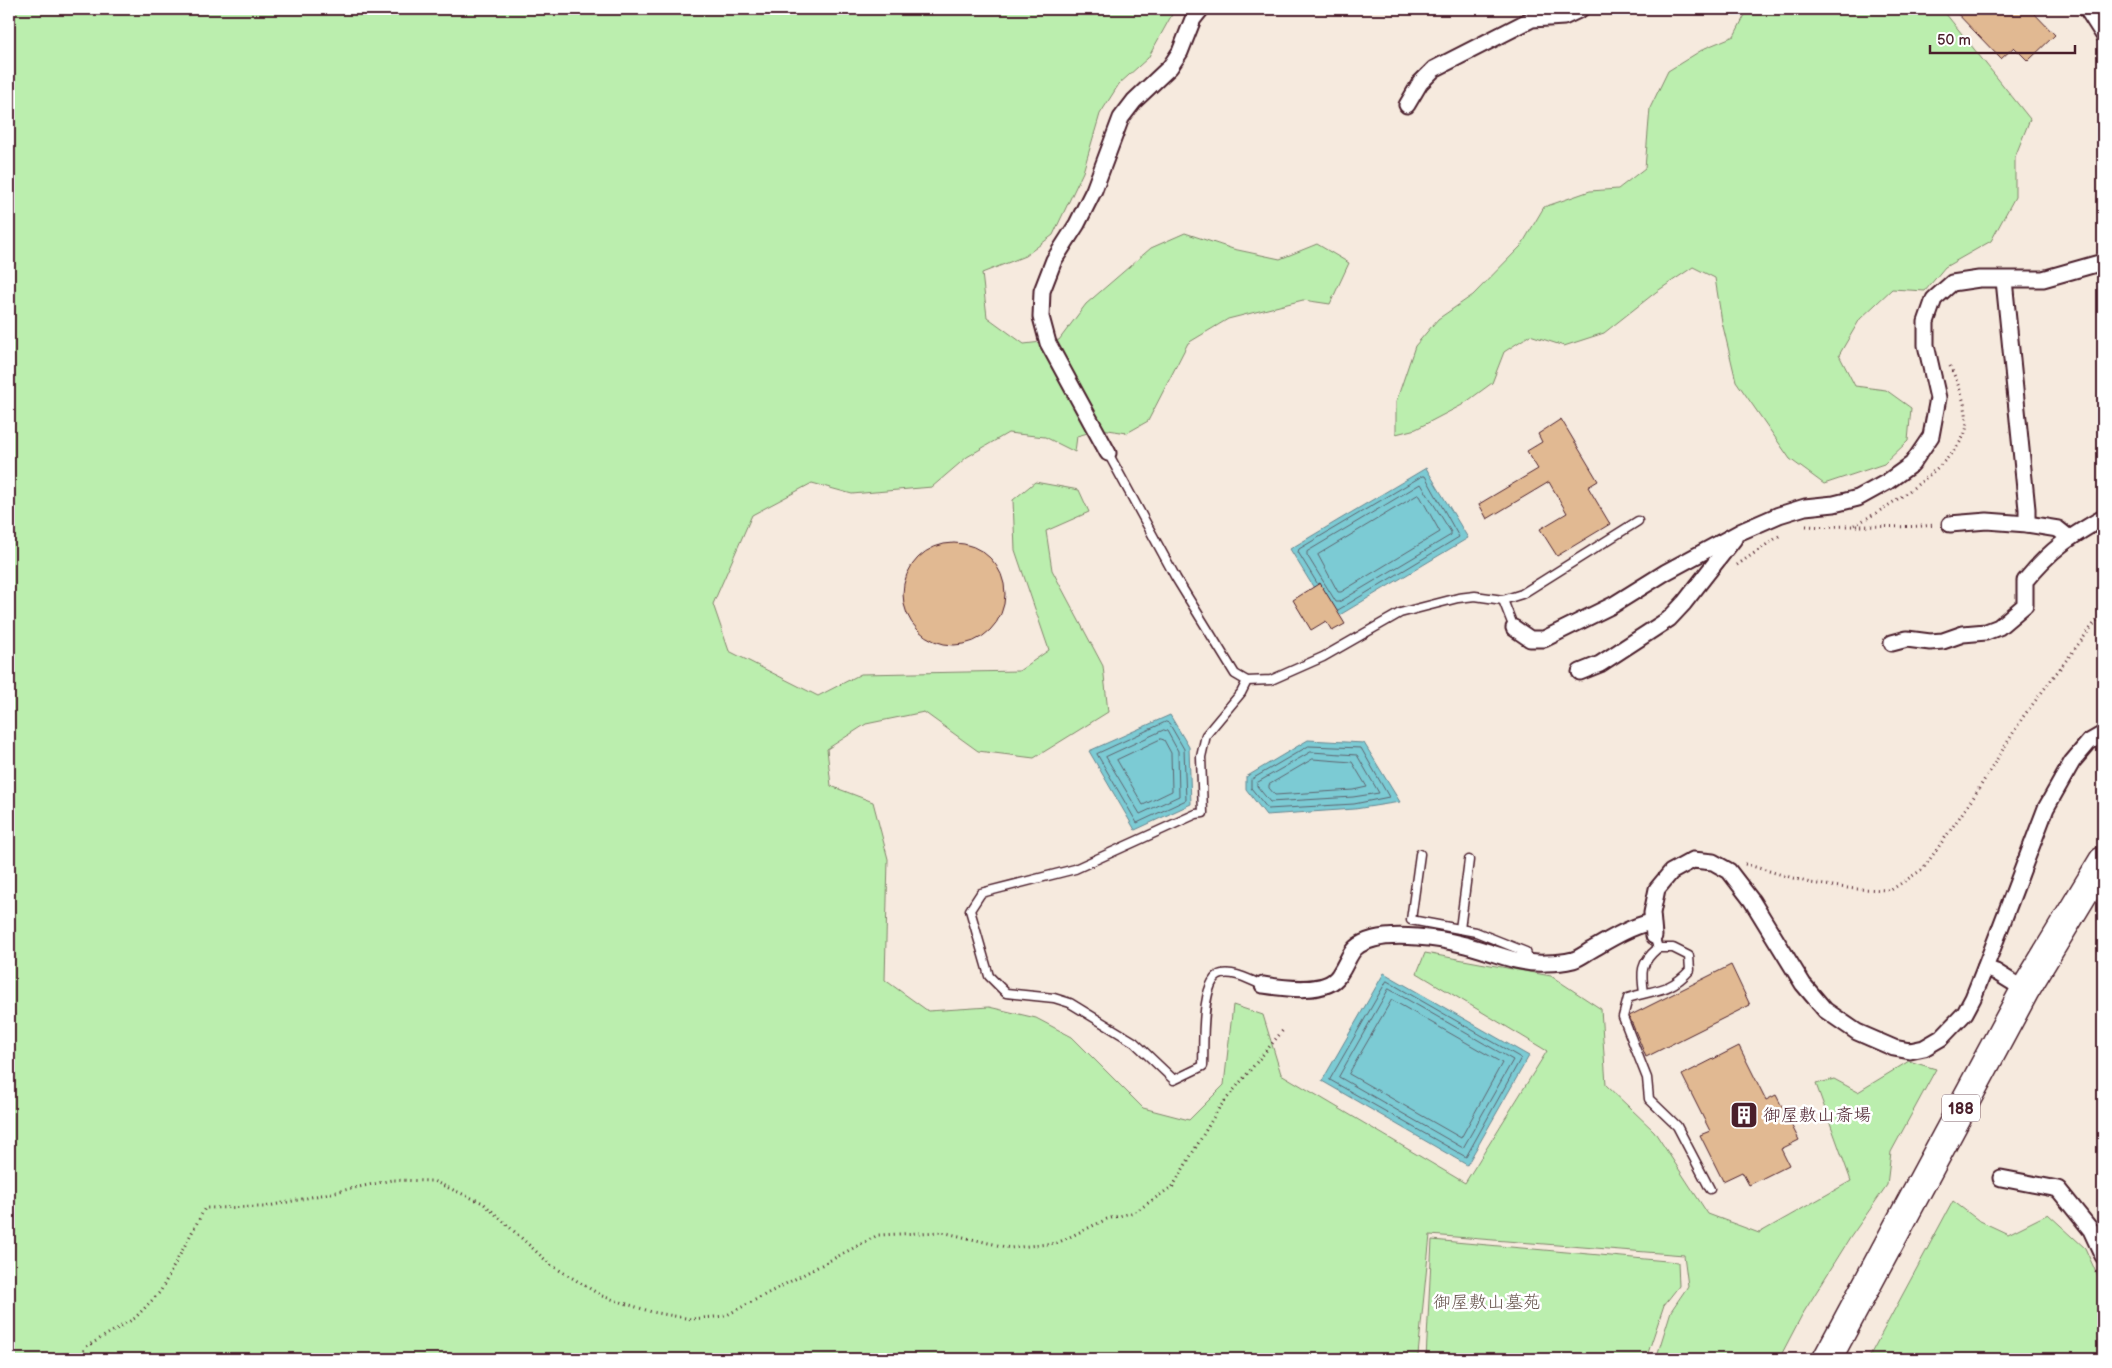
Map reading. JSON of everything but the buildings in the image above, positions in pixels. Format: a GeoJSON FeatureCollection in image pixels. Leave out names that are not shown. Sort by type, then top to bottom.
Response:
{"type":"FeatureCollection","features":[{"type":"Feature","properties":{"kind":"highway","name":"188"},"geometry":{"type":"LineString","coordinates":[[1827,1359],[2024,990],[2103,861]]}},
{"type":"Feature","properties":{"kind":"street"},"geometry":{"type":"LineString","coordinates":[[1108,453],[1048,343],[1041,318],[1042,291],[1054,260],[1078,224],[1094,190],[1121,118],[1134,101],[1170,67],[1180,52],[1193,19],[1201,9]]}},
{"type":"Feature","properties":{"kind":"street"},"geometry":{"type":"LineString","coordinates":[[1408,105],[1420,83],[1434,69],[1532,20],[1564,17],[1581,9]]}},
{"type":"Feature","properties":{"kind":"street"},"geometry":{"type":"LineString","coordinates":[[2087,9],[2103,34]]}},
{"type":"Feature","properties":{"kind":"street"},"geometry":{"type":"LineString","coordinates":[[1514,628],[1530,639],[1544,639],[1613,605],[1666,572],[1740,532],[1779,515],[1805,507],[1834,504],[1858,498],[1887,482],[1912,464],[1931,436],[1938,398],[1926,345],[1926,322],[1934,299],[1952,283],[1980,279],[2043,280],[2103,262]]}},
{"type":"Feature","properties":{"kind":"street"},"geometry":{"type":"LineString","coordinates":[[2004,280],[2027,524]]}},
{"type":"Feature","properties":{"kind":"street"},"geometry":{"type":"LineString","coordinates":[[1892,643],[1907,639],[1930,642],[1943,641],[1963,634],[1986,632],[1999,627],[2025,605],[2024,581],[2044,558],[2068,538],[2103,518]]}},
{"type":"Feature","properties":{"kind":"street"},"geometry":{"type":"LineString","coordinates":[[1950,524],[1987,521],[2027,524],[2058,529],[2068,538]]}},
{"type":"Feature","properties":{"kind":"street"},"geometry":{"type":"LineString","coordinates":[[1580,672],[1600,664],[1669,619],[1684,603],[1740,532]]}},
{"type":"Feature","properties":{"kind":"street"},"geometry":{"type":"LineString","coordinates":[[1263,985],[1282,988],[1314,988],[1327,984],[1338,977],[1358,944],[1377,938],[1427,938],[1461,944],[1515,960],[1545,964],[1573,960],[1632,927],[1654,935],[1657,889],[1671,872],[1693,860],[1713,862],[1729,871],[1752,901],[1804,984],[1825,1010],[1857,1032],[1894,1048],[1910,1051],[1924,1048],[1941,1038],[1965,1013],[1985,968],[2046,808],[2072,762],[2089,742],[2103,734]]}},
{"type":"Feature","properties":{"kind":"street"},"geometry":{"type":"LineString","coordinates":[[1985,968],[1996,972],[2024,990]]}},
{"type":"Feature","properties":{"kind":"street"},"geometry":{"type":"LineString","coordinates":[[2000,1178],[2058,1189],[2091,1230],[2103,1256]]}},
{"type":"Feature","properties":{"kind":"lane"},"geometry":{"type":"LineString","coordinates":[[1108,453],[1176,578],[1235,674],[1246,680],[1271,680],[1323,657],[1400,613],[1458,598],[1475,596],[1503,600],[1522,594],[1638,521]]}},
{"type":"Feature","properties":{"kind":"lane"},"geometry":{"type":"LineString","coordinates":[[1503,600],[1514,628]]}},
{"type":"Feature","properties":{"kind":"lane"},"geometry":{"type":"LineString","coordinates":[[1246,680],[1241,693],[1206,735],[1202,758],[1203,813],[1196,814],[1075,869],[981,893],[970,910],[989,976],[1006,993],[1054,998],[1070,1003],[1134,1042],[1174,1080],[1203,1066],[1207,992],[1211,980],[1220,974],[1232,974],[1263,985]]}},
{"type":"Feature","properties":{"kind":"lane"},"geometry":{"type":"LineString","coordinates":[[1420,854],[1411,920],[1476,932],[1526,952],[1530,962]]}},
{"type":"Feature","properties":{"kind":"lane"},"geometry":{"type":"LineString","coordinates":[[1460,929],[1469,860]]}},
{"type":"Feature","properties":{"kind":"lane"},"geometry":{"type":"LineString","coordinates":[[1644,993],[1641,971],[1649,955],[1654,935],[1689,956],[1690,970],[1680,982],[1665,990],[1644,993],[1628,998],[1623,1017],[1648,1078],[1649,1099],[1677,1126],[1710,1190]]}},
{"type":"Feature","properties":{"kind":"path"},"geometry":{"type":"LineString","coordinates":[[1798,528],[1805,526],[1829,528],[1851,526],[1910,528],[1950,524]]}},
{"type":"Feature","properties":{"kind":"path"},"geometry":{"type":"LineString","coordinates":[[1731,569],[1784,533]]}},
{"type":"Feature","properties":{"kind":"path"},"geometry":{"type":"LineString","coordinates":[[1729,871],[1742,863],[1810,883],[1855,889],[1891,890],[1923,869],[1973,798],[2023,717],[2103,612]]}},
{"type":"Feature","properties":{"kind":"path"},"geometry":{"type":"LineString","coordinates":[[78,1359],[86,1347],[135,1318],[160,1292],[205,1208],[264,1208],[392,1180],[433,1181],[483,1203],[551,1264],[602,1296],[652,1312],[691,1319],[725,1316],[878,1235],[942,1232],[1010,1248],[1057,1243],[1107,1219],[1135,1212],[1173,1186],[1219,1108],[1284,1029]]}},
{"type":"Feature","properties":{"kind":"green space"},"geometry":{"type":"Polygon","coordinates":[[[9,9],[1175,9],[1148,58],[1119,84],[1100,114],[1083,172],[1053,235],[1025,256],[982,273],[987,317],[1024,344],[1059,340],[1086,304],[1151,248],[1185,233],[1233,249],[1280,259],[1317,244],[1349,263],[1330,304],[1303,300],[1228,319],[1188,343],[1148,421],[1127,433],[1102,429],[1077,436],[1075,452],[1045,437],[1008,433],[967,457],[932,487],[852,494],[812,483],[752,515],[713,604],[729,651],[818,696],[861,674],[1019,671],[1049,650],[1015,550],[1013,500],[1035,482],[1079,490],[1089,512],[1046,531],[1052,570],[1103,666],[1108,712],[1034,758],[978,751],[924,712],[866,724],[827,749],[831,786],[873,802],[888,859],[885,980],[928,1011],[989,1007],[1036,1018],[1072,1037],[1143,1108],[1189,1120],[1224,1085],[1233,1005],[1263,1015],[1281,1074],[1465,1183],[1547,1051],[1417,973],[1425,953],[1551,976],[1601,1009],[1606,1085],[1654,1131],[1708,1214],[1759,1233],[1851,1181],[1816,1084],[1834,1079],[1858,1092],[1909,1061],[1936,1069],[1891,1152],[1887,1185],[1850,1238],[1802,1315],[1779,1359],[1656,1359],[1671,1311],[1688,1286],[1684,1255],[1430,1235],[1418,1355],[1414,1359],[9,1359],[9,9]]]}},
{"type":"Feature","properties":{"kind":"green space"},"geometry":{"type":"Polygon","coordinates":[[[1748,9],[1942,9],[2030,119],[2015,157],[2015,197],[1991,241],[1945,267],[1925,291],[1892,289],[1860,319],[1839,355],[1855,386],[1886,390],[1911,408],[1908,441],[1884,464],[1824,484],[1790,459],[1736,381],[1722,322],[1715,278],[1693,267],[1656,292],[1604,333],[1564,346],[1530,335],[1504,352],[1492,383],[1462,405],[1416,429],[1396,434],[1396,402],[1415,346],[1438,319],[1473,295],[1521,246],[1544,207],[1590,191],[1618,189],[1645,168],[1650,108],[1668,71],[1705,48],[1734,36],[1748,9]]]}},
{"type":"Feature","properties":{"kind":"green space"},"geometry":{"type":"Polygon","coordinates":[[[1953,1201],[1978,1220],[2008,1234],[2048,1214],[2085,1248],[2103,1288],[2103,1345],[2098,1351],[2103,1359],[1868,1359],[1953,1201]]]}},
{"type":"Feature","properties":{"kind":"green space","name":"御屋敷山墓苑"},"geometry":{"type":"Polygon","coordinates":[[[1432,1240],[1678,1262],[1679,1286],[1664,1305],[1646,1359],[1426,1359],[1432,1240]]]}},
{"type":"Feature","properties":{"kind":"water"},"geometry":{"type":"Polygon","coordinates":[[[1426,468],[1468,538],[1333,619],[1290,549],[1426,468]]]}},
{"type":"Feature","properties":{"kind":"water"},"geometry":{"type":"Polygon","coordinates":[[[1170,715],[1189,747],[1191,804],[1135,830],[1089,751],[1170,715]]]}},
{"type":"Feature","properties":{"kind":"water"},"geometry":{"type":"Polygon","coordinates":[[[1308,740],[1364,743],[1400,802],[1355,809],[1266,815],[1246,789],[1246,777],[1308,740]]]}},
{"type":"Feature","properties":{"kind":"water"},"geometry":{"type":"Polygon","coordinates":[[[1384,973],[1529,1056],[1467,1165],[1322,1081],[1384,973]]]}},
{"type":"Feature","properties":{"kind":"place","name":"御屋敷山斎場"},"geometry":{"type":"Point","coordinates":[1744,1115]}}]}
